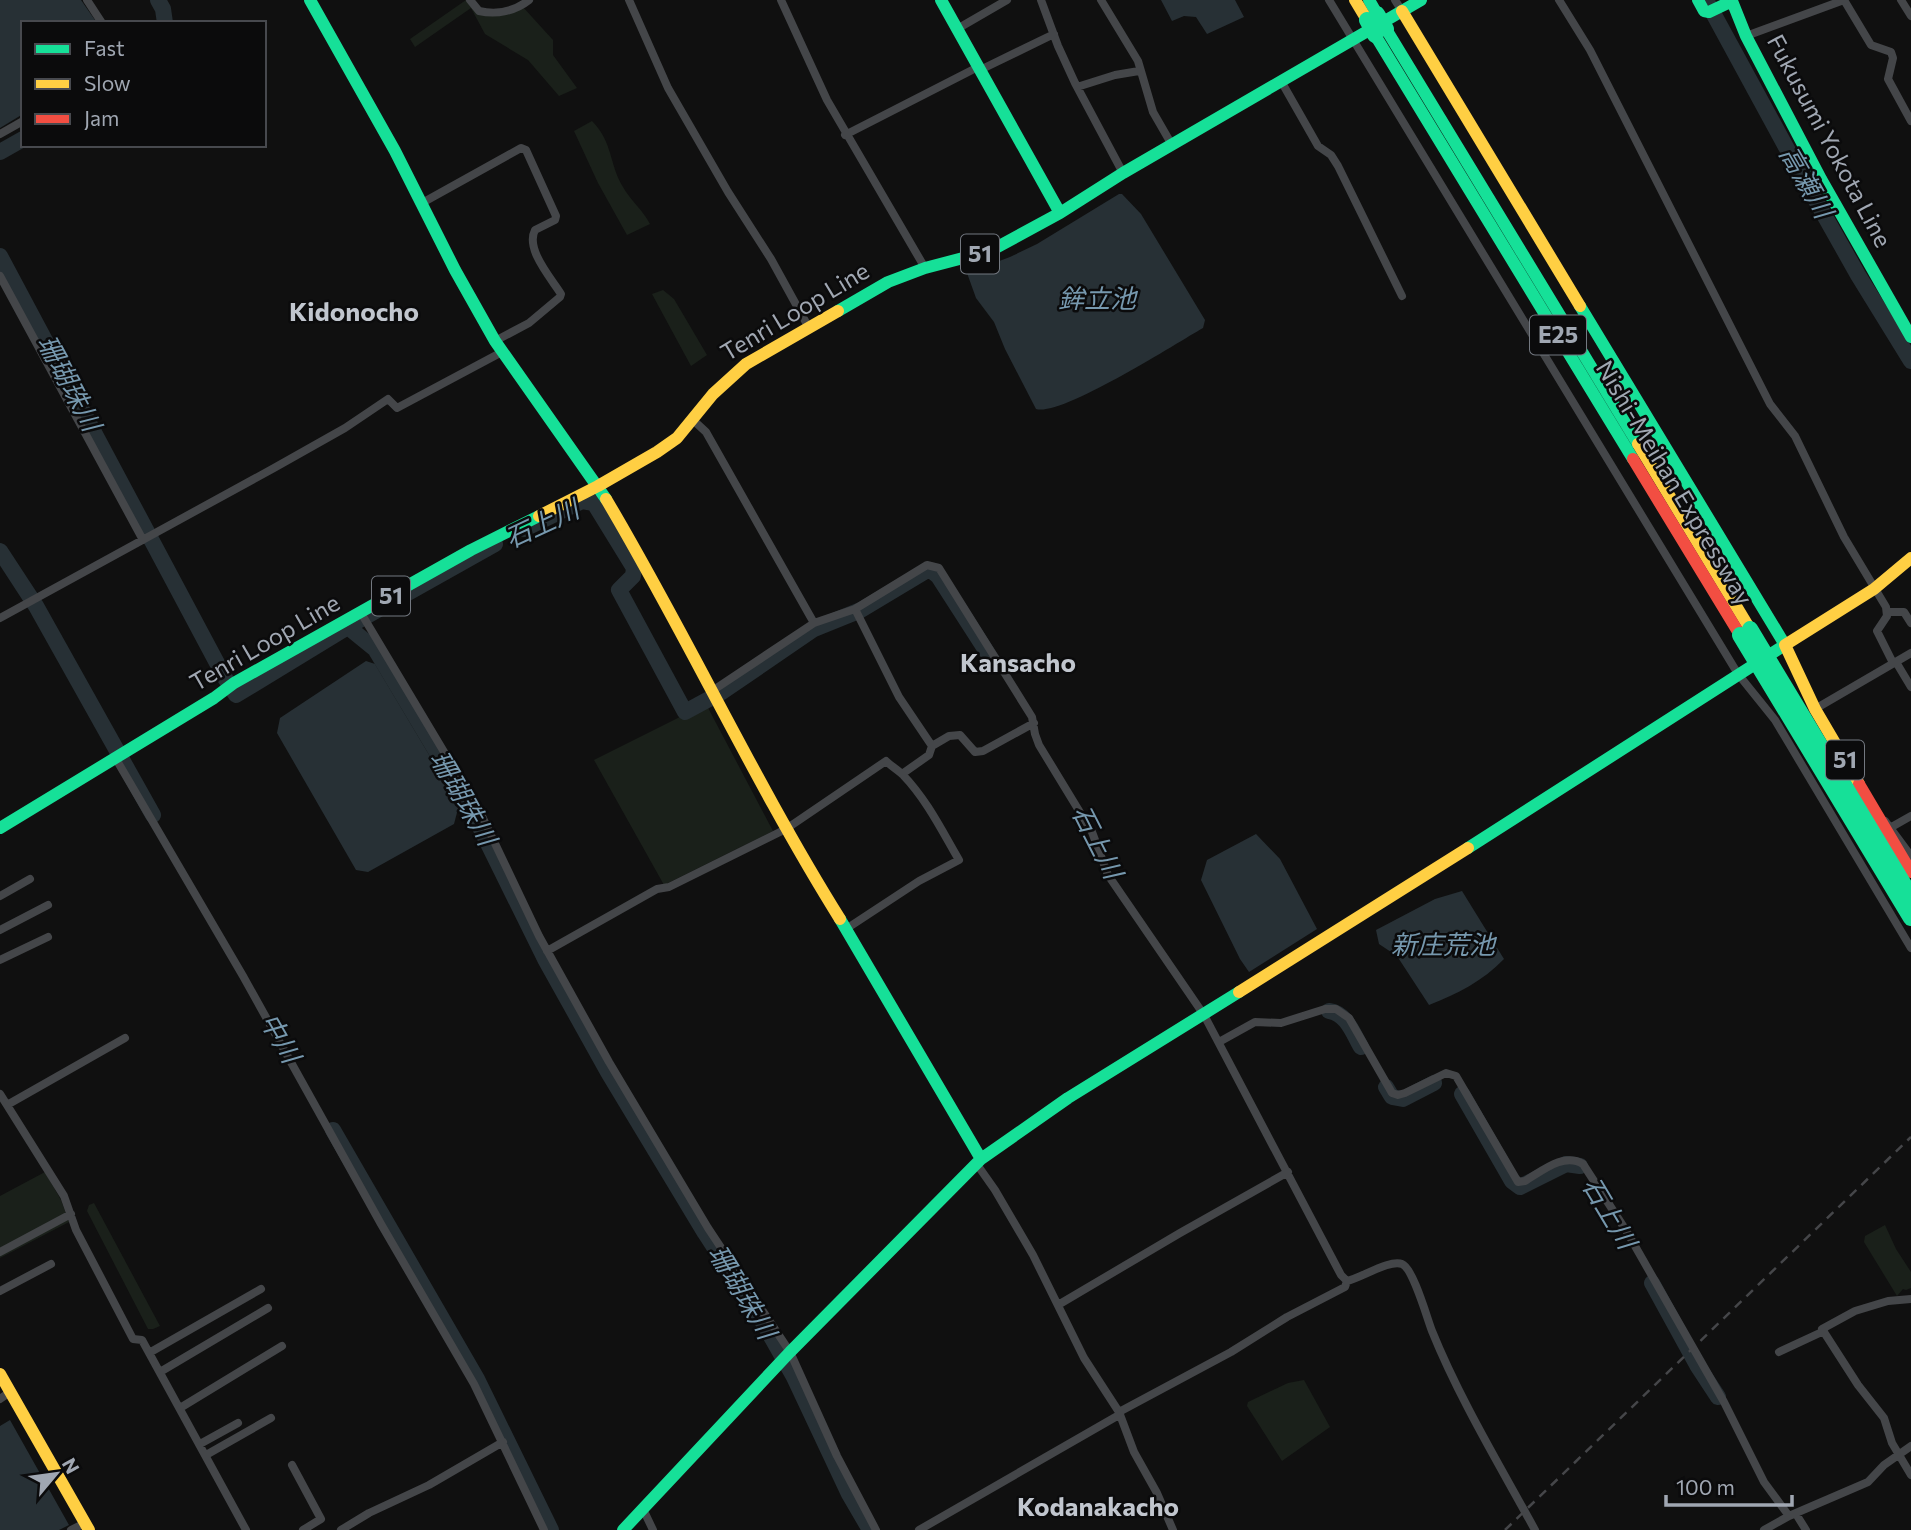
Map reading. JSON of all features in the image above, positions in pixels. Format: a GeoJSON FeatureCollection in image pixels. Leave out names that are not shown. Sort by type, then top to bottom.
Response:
{"type":"FeatureCollection","features":[{"type":"Feature","properties":{"kind":"main road"},"geometry":{"type":"LineString","coordinates":[[310,0],[499,347],[598,486],[650,573],[786,828],[978,1161]]}},
{"type":"Feature","properties":{"kind":"main road"},"geometry":{"type":"LineString","coordinates":[[941,0],[1060,214]]}},
{"type":"Feature","properties":{"kind":"main road","name":"Nishi-Meihan Expressway"},"geometry":{"type":"LineString","coordinates":[[1355,0],[1375,20],[1745,632],[1911,896]]}},
{"type":"Feature","properties":{"kind":"main road","name":"Tenri Loop Line"},"geometry":{"type":"LineString","coordinates":[[0,828],[230,686],[471,550],[598,486],[657,452],[677,438],[713,394],[739,370],[809,328],[888,282],[925,268],[990,251],[1060,214],[1122,173],[1352,39],[1399,5],[1421,0]]}},
{"type":"Feature","properties":{"kind":"main road","name":"Fukusumi Yokota Line"},"geometry":{"type":"LineString","coordinates":[[1719,4],[1746,36],[1821,179],[1911,337]]}},
{"type":"Feature","properties":{"kind":"main road"},"geometry":{"type":"LineString","coordinates":[[1399,5],[1785,645]]}},
{"type":"Feature","properties":{"kind":"main road"},"geometry":{"type":"LineString","coordinates":[[624,1530],[790,1352],[978,1161],[1068,1098],[1420,879],[1874,589],[1911,558]]}},
{"type":"Feature","properties":{"kind":"main road","name":"Nishi-Meihan Expressway"},"geometry":{"type":"LineString","coordinates":[[1745,632],[1911,918]]}},
{"type":"Feature","properties":{"kind":"main road","name":"51"},"geometry":{"type":"LineString","coordinates":[[1785,645],[1815,709],[1869,803],[1888,828],[1911,872]]}},
{"type":"Feature","properties":{"kind":"main road"},"geometry":{"type":"LineString","coordinates":[[0,1374],[5,1396],[82,1528]]}},
{"type":"Feature","properties":{"kind":"street"},"geometry":{"type":"LineString","coordinates":[[88,0],[101,21]]}},
{"type":"Feature","properties":{"kind":"street"},"geometry":{"type":"LineString","coordinates":[[470,0],[472,6],[479,11],[500,13],[522,6],[529,0]]}},
{"type":"Feature","properties":{"kind":"street"},"geometry":{"type":"LineString","coordinates":[[629,0],[668,88],[771,259],[809,328]]}},
{"type":"Feature","properties":{"kind":"street"},"geometry":{"type":"LineString","coordinates":[[782,0],[845,135],[925,268]]}},
{"type":"Feature","properties":{"kind":"street"},"geometry":{"type":"LineString","coordinates":[[957,29],[1007,0]]}},
{"type":"Feature","properties":{"kind":"street"},"geometry":{"type":"LineString","coordinates":[[1041,0],[1077,87],[1122,173]]}},
{"type":"Feature","properties":{"kind":"street"},"geometry":{"type":"LineString","coordinates":[[1101,0],[1138,61],[1153,112],[1172,145]]}},
{"type":"Feature","properties":{"kind":"street"},"geometry":{"type":"LineString","coordinates":[[1329,0],[1738,674],[1775,720],[1911,948]]}},
{"type":"Feature","properties":{"kind":"street"},"geometry":{"type":"LineString","coordinates":[[1559,0],[1590,50],[1770,404],[1795,436],[1843,537],[1888,611]]}},
{"type":"Feature","properties":{"kind":"street"},"geometry":{"type":"LineString","coordinates":[[1746,36],[1844,0],[1871,45],[1891,52],[1893,58],[1888,79],[1911,121]]}},
{"type":"Feature","properties":{"kind":"street"},"geometry":{"type":"LineString","coordinates":[[1901,0],[1911,16]]}},
{"type":"Feature","properties":{"kind":"street"},"geometry":{"type":"LineString","coordinates":[[845,135],[1054,34]]}},
{"type":"Feature","properties":{"kind":"street"},"geometry":{"type":"LineString","coordinates":[[1077,87],[1115,75],[1139,71]]}},
{"type":"Feature","properties":{"kind":"street"},"geometry":{"type":"LineString","coordinates":[[1282,81],[1318,145],[1331,155],[1338,166],[1402,296]]}},
{"type":"Feature","properties":{"kind":"street"},"geometry":{"type":"LineString","coordinates":[[0,134],[21,122]]}},
{"type":"Feature","properties":{"kind":"street"},"geometry":{"type":"LineString","coordinates":[[0,618],[345,428],[388,399],[397,408],[499,347],[560,297],[561,294],[536,253],[532,241],[535,230],[555,220],[556,216],[526,150],[521,148],[422,203]]}},
{"type":"Feature","properties":{"kind":"street"},"geometry":{"type":"LineString","coordinates":[[0,276],[145,539]]}},
{"type":"Feature","properties":{"kind":"street"},"geometry":{"type":"LineString","coordinates":[[693,420],[706,432],[814,623]]}},
{"type":"Feature","properties":{"kind":"street"},"geometry":{"type":"LineString","coordinates":[[712,691],[814,623],[857,612],[927,565],[939,568],[1032,717],[1035,734],[1092,832],[1108,875],[1204,1015],[1347,1282]]}},
{"type":"Feature","properties":{"kind":"street"},"geometry":{"type":"LineString","coordinates":[[1888,611],[1904,612],[1911,624]]}},
{"type":"Feature","properties":{"kind":"street"},"geometry":{"type":"LineString","coordinates":[[1888,611],[1877,631],[1911,687]]}},
{"type":"Feature","properties":{"kind":"street"},"geometry":{"type":"LineString","coordinates":[[857,612],[899,697],[932,746]]}},
{"type":"Feature","properties":{"kind":"street"},"geometry":{"type":"LineString","coordinates":[[361,614],[480,812],[547,951],[609,1062],[708,1228],[790,1352],[837,1456],[876,1530]]}},
{"type":"Feature","properties":{"kind":"street"},"geometry":{"type":"LineString","coordinates":[[1815,709],[1911,653]]}},
{"type":"Feature","properties":{"kind":"street"},"geometry":{"type":"LineString","coordinates":[[902,774],[929,755],[932,746],[950,736],[960,735],[975,751],[983,751],[1034,723]]}},
{"type":"Feature","properties":{"kind":"street"},"geometry":{"type":"LineString","coordinates":[[120,756],[474,1384],[544,1530]]}},
{"type":"Feature","properties":{"kind":"street"},"geometry":{"type":"LineString","coordinates":[[547,951],[657,889],[669,887],[786,828],[886,761],[902,774],[931,810],[959,860],[919,881],[846,929]]}},
{"type":"Feature","properties":{"kind":"street"},"geometry":{"type":"LineString","coordinates":[[1911,816],[1888,828],[1911,856]]}},
{"type":"Feature","properties":{"kind":"street"},"geometry":{"type":"LineString","coordinates":[[0,896],[30,879]]}},
{"type":"Feature","properties":{"kind":"street"},"geometry":{"type":"LineString","coordinates":[[0,930],[48,905]]}},
{"type":"Feature","properties":{"kind":"street"},"geometry":{"type":"LineString","coordinates":[[0,960],[48,937]]}},
{"type":"Feature","properties":{"kind":"street"},"geometry":{"type":"LineString","coordinates":[[1219,1042],[1255,1022],[1281,1023],[1325,1009],[1336,1009],[1349,1018],[1392,1093],[1405,1093],[1446,1073],[1456,1076],[1518,1182],[1565,1160],[1573,1159],[1583,1164],[1633,1243],[1724,1402],[1764,1482],[1806,1530]]}},
{"type":"Feature","properties":{"kind":"street"},"geometry":{"type":"LineString","coordinates":[[7,1105],[125,1038]]}},
{"type":"Feature","properties":{"kind":"street"},"geometry":{"type":"LineString","coordinates":[[0,1094],[64,1195],[88,1254],[133,1339],[142,1340],[246,1530]]}},
{"type":"Feature","properties":{"kind":"street"},"geometry":{"type":"LineString","coordinates":[[978,1161],[1058,1305],[1084,1358],[1119,1414],[1134,1452],[1157,1493],[1173,1530]]}},
{"type":"Feature","properties":{"kind":"street"},"geometry":{"type":"LineString","coordinates":[[1058,1305],[1288,1172]]}},
{"type":"Feature","properties":{"kind":"street"},"geometry":{"type":"LineString","coordinates":[[0,1252],[71,1214]]}},
{"type":"Feature","properties":{"kind":"street"},"geometry":{"type":"LineString","coordinates":[[919,1530],[1242,1346],[1287,1317],[1345,1287],[1347,1282],[1400,1262],[1406,1266],[1440,1351],[1535,1530]]}},
{"type":"Feature","properties":{"kind":"street"},"geometry":{"type":"LineString","coordinates":[[0,1291],[51,1264]]}},
{"type":"Feature","properties":{"kind":"street"},"geometry":{"type":"LineString","coordinates":[[149,1353],[261,1289]]}},
{"type":"Feature","properties":{"kind":"street"},"geometry":{"type":"LineString","coordinates":[[1779,1352],[1824,1331],[1823,1328],[1855,1311],[1888,1301],[1911,1298]]}},
{"type":"Feature","properties":{"kind":"street"},"geometry":{"type":"LineString","coordinates":[[160,1372],[268,1308]]}},
{"type":"Feature","properties":{"kind":"street"},"geometry":{"type":"LineString","coordinates":[[1824,1331],[1858,1385],[1884,1418],[1898,1453],[1911,1475]]}},
{"type":"Feature","properties":{"kind":"street"},"geometry":{"type":"LineString","coordinates":[[180,1408],[282,1346]]}},
{"type":"Feature","properties":{"kind":"street"},"geometry":{"type":"LineString","coordinates":[[206,1455],[271,1418]]}},
{"type":"Feature","properties":{"kind":"street"},"geometry":{"type":"LineString","coordinates":[[200,1444],[238,1423]]}},
{"type":"Feature","properties":{"kind":"street"},"geometry":{"type":"LineString","coordinates":[[341,1530],[369,1513],[429,1485],[503,1442]]}},
{"type":"Feature","properties":{"kind":"street"},"geometry":{"type":"LineString","coordinates":[[1764,1530],[1868,1482],[1898,1453],[1911,1446]]}},
{"type":"Feature","properties":{"kind":"street"},"geometry":{"type":"LineString","coordinates":[[292,1465],[321,1519],[303,1530]]}},
{"type":"Feature","properties":{"kind":"street"},"geometry":{"type":"LineString","coordinates":[[643,1509],[653,1530]]}},
{"type":"Feature","properties":{"kind":"shaded area"},"geometry":{"type":"Polygon","coordinates":[[[466,0],[478,13],[522,6],[553,40],[553,55],[577,88],[559,96],[528,60],[485,34],[471,8],[415,47],[410,39],[466,0]]]}},
{"type":"Feature","properties":{"kind":"shaded area"},"geometry":{"type":"Polygon","coordinates":[[[592,121],[604,137],[623,187],[650,224],[627,235],[598,183],[574,131],[592,121]]]}},
{"type":"Feature","properties":{"kind":"shaded area"},"geometry":{"type":"Polygon","coordinates":[[[663,290],[674,299],[707,355],[691,366],[652,294],[663,290]]]}},
{"type":"Feature","properties":{"kind":"shaded area"},"geometry":{"type":"Polygon","coordinates":[[[706,704],[773,831],[664,885],[594,760],[706,704]]]}},
{"type":"Feature","properties":{"kind":"shaded area"},"geometry":{"type":"Polygon","coordinates":[[[45,1172],[61,1200],[69,1222],[0,1258],[0,1196],[45,1172]]]}},
{"type":"Feature","properties":{"kind":"shaded area"},"geometry":{"type":"Polygon","coordinates":[[[94,1203],[160,1326],[148,1329],[87,1211],[89,1205],[94,1203]]]}},
{"type":"Feature","properties":{"kind":"shaded area"},"geometry":{"type":"Polygon","coordinates":[[[1885,1225],[1911,1272],[1911,1288],[1903,1289],[1897,1296],[1864,1242],[1865,1236],[1885,1225]]]}},
{"type":"Feature","properties":{"kind":"shaded area"},"geometry":{"type":"Polygon","coordinates":[[[1304,1380],[1330,1427],[1282,1461],[1247,1406],[1248,1402],[1288,1383],[1304,1380]]]}},
{"type":"Feature","properties":{"kind":"water"},"geometry":{"type":"Polygon","coordinates":[[[0,0],[81,0],[96,21],[21,21],[21,115],[0,128],[0,0]]]}},
{"type":"Feature","properties":{"kind":"water"},"geometry":{"type":"Polygon","coordinates":[[[1161,0],[1235,0],[1244,17],[1207,34],[1196,17],[1184,16],[1172,21],[1161,0]]]}},
{"type":"Feature","properties":{"kind":"water","name":"鉾立池"},"geometry":{"type":"Polygon","coordinates":[[[1119,194],[1141,214],[1205,320],[1203,328],[1092,391],[1069,402],[1036,409],[994,322],[976,298],[967,273],[1037,244],[1119,194]]]}},
{"type":"Feature","properties":{"kind":"water"},"geometry":{"type":"Polygon","coordinates":[[[366,661],[375,664],[459,805],[454,824],[368,872],[356,870],[277,733],[280,718],[366,661]]]}},
{"type":"Feature","properties":{"kind":"water"},"geometry":{"type":"Polygon","coordinates":[[[1256,834],[1280,859],[1317,929],[1249,972],[1201,880],[1207,860],[1256,834]]]}},
{"type":"Feature","properties":{"kind":"water","name":"新庄荒池"},"geometry":{"type":"Polygon","coordinates":[[[1462,891],[1504,959],[1469,986],[1429,1005],[1397,956],[1379,944],[1376,930],[1435,899],[1462,891]]]}},
{"type":"Feature","properties":{"kind":"water"},"geometry":{"type":"Polygon","coordinates":[[[10,1420],[69,1525],[59,1530],[0,1530],[0,1426],[10,1420]]]}},
{"type":"Feature","properties":{"kind":"waterway","name":"珊瑚珠川"},"geometry":{"type":"LineString","coordinates":[[158,0],[165,21]]}},
{"type":"Feature","properties":{"kind":"waterway","name":"高瀬川"},"geometry":{"type":"LineString","coordinates":[[1706,0],[1858,275],[1911,361]]}},
{"type":"Feature","properties":{"kind":"waterway","name":"珊瑚珠川"},"geometry":{"type":"LineString","coordinates":[[0,152],[21,140]]}},
{"type":"Feature","properties":{"kind":"waterway","name":"珊瑚珠川"},"geometry":{"type":"LineString","coordinates":[[0,256],[236,695],[356,622],[495,544]]}},
{"type":"Feature","properties":{"kind":"waterway","name":"石上川"},"geometry":{"type":"LineString","coordinates":[[524,529],[582,501],[594,503],[634,568],[633,576],[619,590],[685,712],[722,692],[814,629],[861,610],[926,571],[932,571],[938,576],[994,663]]}},
{"type":"Feature","properties":{"kind":"waterway","name":"中川"},"geometry":{"type":"LineString","coordinates":[[0,551],[36,606],[153,815]]}},
{"type":"Feature","properties":{"kind":"waterway","name":"珊瑚珠川"},"geometry":{"type":"LineString","coordinates":[[348,627],[375,649],[472,811],[545,959],[608,1072],[705,1233],[764,1324],[794,1377],[849,1494],[870,1530]]}},
{"type":"Feature","properties":{"kind":"waterway","name":"石上川"},"geometry":{"type":"LineString","coordinates":[[1329,1011],[1344,1020],[1361,1047]]}},
{"type":"Feature","properties":{"kind":"waterway","name":"石上川"},"geometry":{"type":"LineString","coordinates":[[1386,1087],[1392,1097],[1403,1099],[1434,1083]]}},
{"type":"Feature","properties":{"kind":"waterway","name":"石上川"},"geometry":{"type":"LineString","coordinates":[[1462,1094],[1512,1181],[1520,1187],[1566,1164],[1580,1166]]}},
{"type":"Feature","properties":{"kind":"waterway","name":"中川"},"geometry":{"type":"LineString","coordinates":[[333,1130],[477,1379],[551,1530]]}},
{"type":"Feature","properties":{"kind":"waterway","name":"石上川"},"geometry":{"type":"LineString","coordinates":[[1652,1283],[1697,1365],[1718,1397]]}},
{"type":"Feature","properties":{"kind":"railway"},"geometry":{"type":"LineString","coordinates":[[1505,1530],[1911,1137]]}},
{"type":"Feature","properties":{"kind":"traffic: fast"},"geometry":{"type":"LineString","coordinates":[[310,0],[395,151],[455,270],[495,341],[606,499]]}},
{"type":"Feature","properties":{"kind":"traffic: fast"},"geometry":{"type":"LineString","coordinates":[[941,0],[1060,213]]}},
{"type":"Feature","properties":{"kind":"traffic: fast"},"geometry":{"type":"LineString","coordinates":[[1369,0],[1377,14]]}},
{"type":"Feature","properties":{"kind":"traffic: fast"},"geometry":{"type":"LineString","coordinates":[[838,311],[888,282],[925,268],[990,251],[1060,213],[1123,173],[1421,0]]}},
{"type":"Feature","properties":{"kind":"traffic: fast"},"geometry":{"type":"LineString","coordinates":[[1698,0],[1704,11],[1709,12],[1732,1],[1746,36],[1821,179],[1911,337]]}},
{"type":"Feature","properties":{"kind":"traffic: fast"},"geometry":{"type":"LineString","coordinates":[[1377,14],[1386,29]]}},
{"type":"Feature","properties":{"kind":"traffic: fast"},"geometry":{"type":"LineString","coordinates":[[1367,20],[1375,35]]}},
{"type":"Feature","properties":{"kind":"traffic: fast"},"geometry":{"type":"LineString","coordinates":[[1386,29],[1638,444]]}},
{"type":"Feature","properties":{"kind":"traffic: fast"},"geometry":{"type":"LineString","coordinates":[[1375,35],[1633,459]]}},
{"type":"Feature","properties":{"kind":"traffic: fast"},"geometry":{"type":"LineString","coordinates":[[1468,848],[1785,645],[1580,306]]}},
{"type":"Feature","properties":{"kind":"traffic: fast"},"geometry":{"type":"LineString","coordinates":[[0,828],[214,698],[234,683],[471,550],[539,516]]}},
{"type":"Feature","properties":{"kind":"traffic: fast"},"geometry":{"type":"LineString","coordinates":[[1750,629],[1911,896]]}},
{"type":"Feature","properties":{"kind":"traffic: fast"},"geometry":{"type":"LineString","coordinates":[[1740,635],[1911,918]]}},
{"type":"Feature","properties":{"kind":"traffic: fast"},"geometry":{"type":"LineString","coordinates":[[840,919],[981,1159]]}},
{"type":"Feature","properties":{"kind":"traffic: fast"},"geometry":{"type":"LineString","coordinates":[[623,1530],[790,1352],[981,1159],[1068,1098],[1239,992]]}},
{"type":"Feature","properties":{"kind":"traffic: slow"},"geometry":{"type":"LineString","coordinates":[[1355,0],[1367,20]]}},
{"type":"Feature","properties":{"kind":"traffic: slow"},"geometry":{"type":"LineString","coordinates":[[1402,11],[1580,306]]}},
{"type":"Feature","properties":{"kind":"traffic: slow"},"geometry":{"type":"LineString","coordinates":[[539,516],[657,452],[677,438],[713,394],[746,364],[838,311]]}},
{"type":"Feature","properties":{"kind":"traffic: slow"},"geometry":{"type":"LineString","coordinates":[[1638,444],[1750,629]]}},
{"type":"Feature","properties":{"kind":"traffic: slow"},"geometry":{"type":"LineString","coordinates":[[606,499],[779,815],[840,919]]}},
{"type":"Feature","properties":{"kind":"traffic: slow"},"geometry":{"type":"LineString","coordinates":[[1859,784],[1815,709],[1785,645],[1874,589],[1911,558]]}},
{"type":"Feature","properties":{"kind":"traffic: slow"},"geometry":{"type":"LineString","coordinates":[[1239,992],[1468,848]]}},
{"type":"Feature","properties":{"kind":"traffic: slow"},"geometry":{"type":"LineString","coordinates":[[0,1374],[89,1530]]}},
{"type":"Feature","properties":{"kind":"traffic: jam"},"geometry":{"type":"LineString","coordinates":[[1633,459],[1740,635]]}},
{"type":"Feature","properties":{"kind":"traffic: jam"},"geometry":{"type":"LineString","coordinates":[[1859,784],[1911,872]]}},
{"type":"Feature","properties":{"kind":"district","name":"Kidonocho"},"geometry":{"type":"Point","coordinates":[354,312]}},
{"type":"Feature","properties":{"kind":"district","name":"Kansacho"},"geometry":{"type":"Point","coordinates":[1018,663]}},
{"type":"Feature","properties":{"kind":"district","name":"Kodanakacho"},"geometry":{"type":"Point","coordinates":[1098,1507]}}]}
